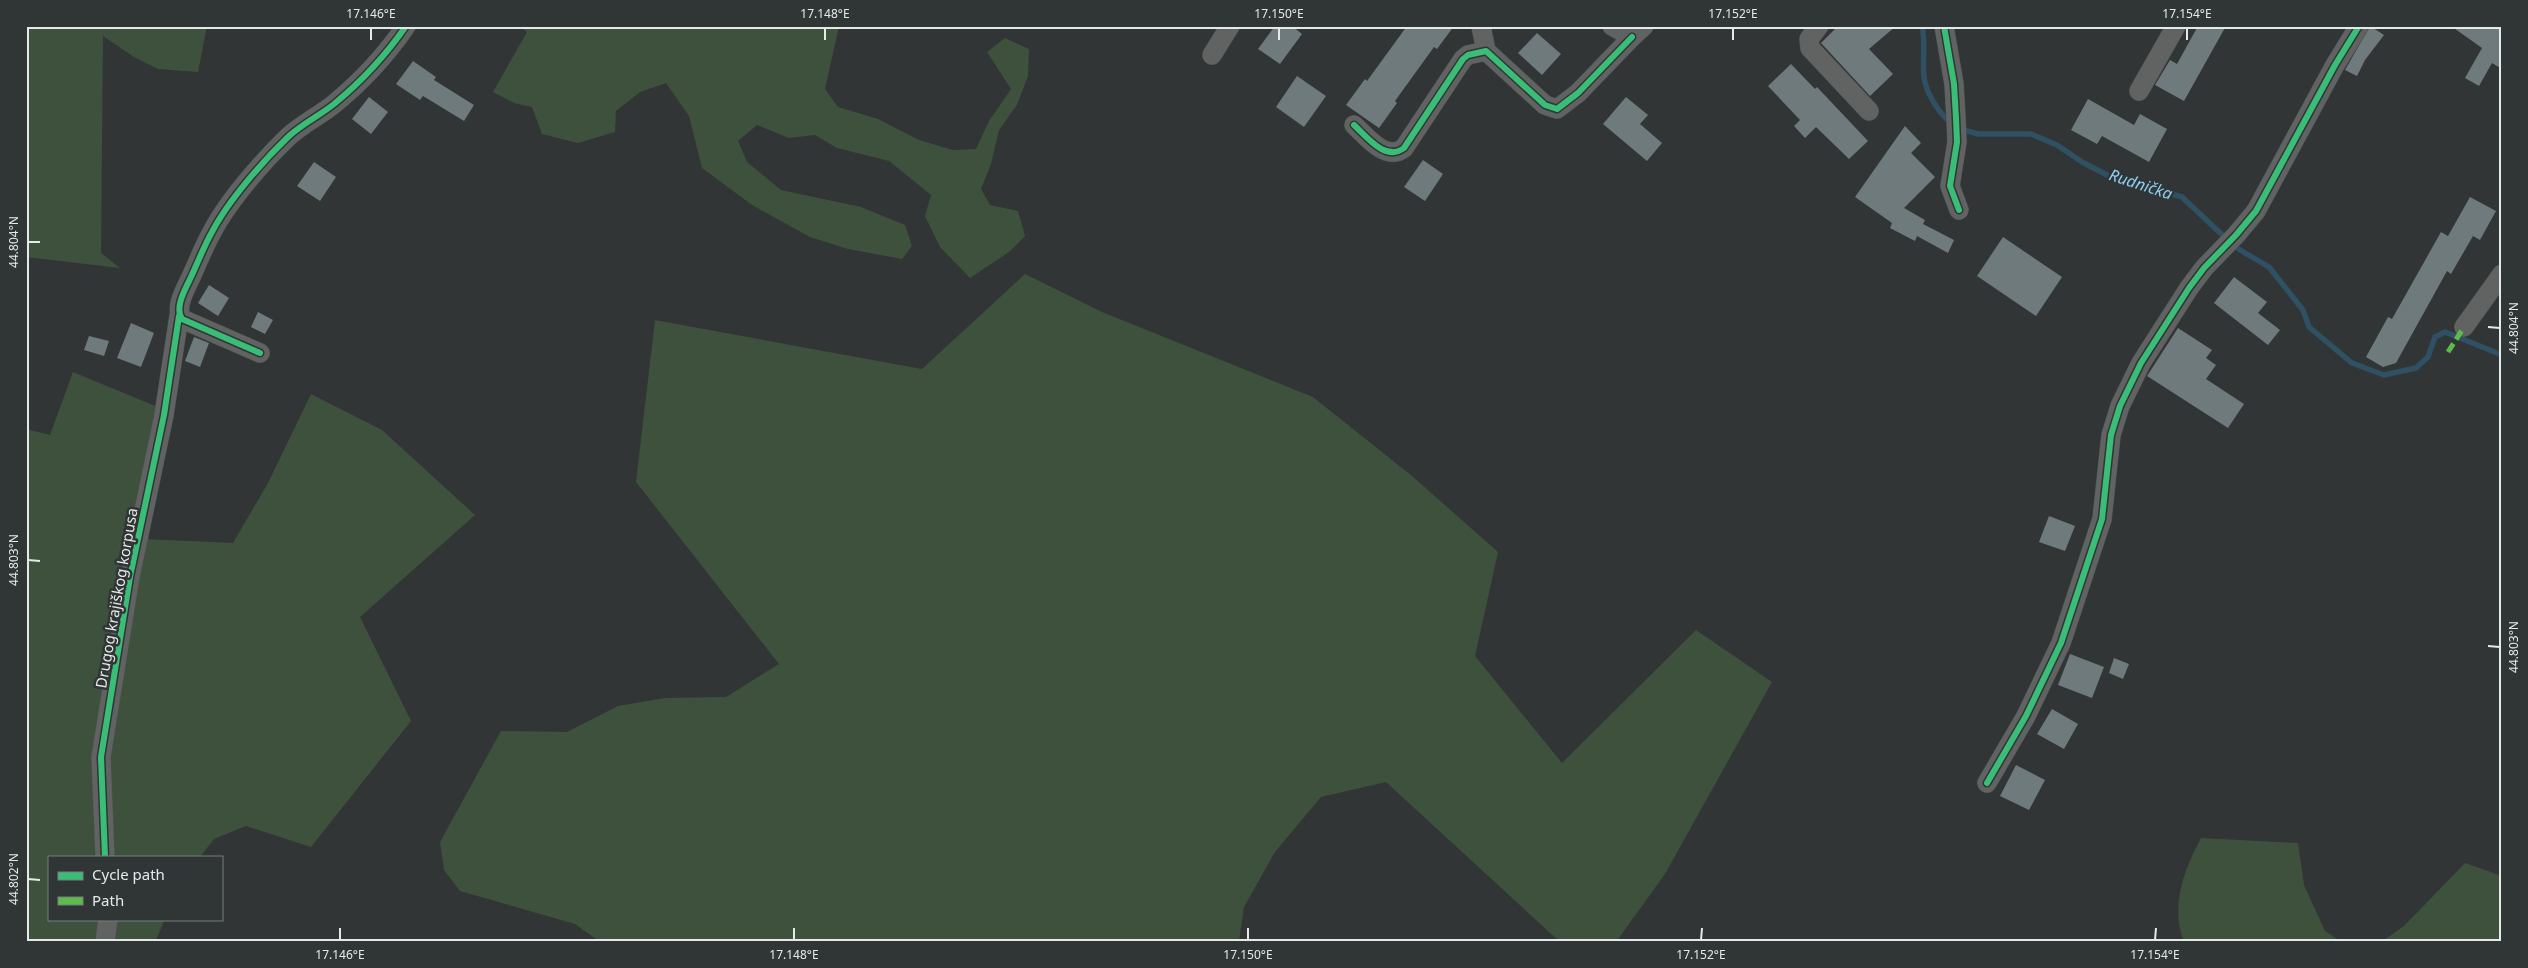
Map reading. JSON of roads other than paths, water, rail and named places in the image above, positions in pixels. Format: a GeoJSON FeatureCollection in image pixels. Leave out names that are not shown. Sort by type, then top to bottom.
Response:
{"type":"FeatureCollection","features":[{"type":"Feature","properties":{"kind":"street","name":"Drugog krajiškog korpusa"},"geometry":{"type":"LineString","coordinates":[[105,856],[101,757],[130,577],[164,415],[180,304],[212,231],[229,206],[288,137],[334,104],[376,65],[406,26]]}},
{"type":"Feature","properties":{"kind":"street"},"geometry":{"type":"LineString","coordinates":[[1212,55],[1230,26]]}},
{"type":"Feature","properties":{"kind":"street"},"geometry":{"type":"LineString","coordinates":[[1481,26],[1486,51],[1545,105],[1557,109],[1578,93],[1638,32]]}},
{"type":"Feature","properties":{"kind":"street"},"geometry":{"type":"LineString","coordinates":[[1612,26],[1638,32]]}},
{"type":"Feature","properties":{"kind":"street"},"geometry":{"type":"LineString","coordinates":[[1819,26],[1809,40],[1810,48],[1869,111]]}},
{"type":"Feature","properties":{"kind":"street"},"geometry":{"type":"LineString","coordinates":[[1944,26],[1954,84],[1957,142],[1950,186],[1958,210]]}},
{"type":"Feature","properties":{"kind":"street"},"geometry":{"type":"LineString","coordinates":[[2139,91],[2176,26]]}},
{"type":"Feature","properties":{"kind":"street"},"geometry":{"type":"LineString","coordinates":[[1987,783],[2026,716],[2061,643],[2102,519],[2111,435],[2120,406],[2141,363],[2204,268],[2230,242],[2256,211],[2335,65],[2359,26]]}},
{"type":"Feature","properties":{"kind":"street"},"geometry":{"type":"LineString","coordinates":[[1354,125],[1380,148],[1388,153],[1398,153],[1404,148],[1464,59],[1468,55],[1486,51]]}},
{"type":"Feature","properties":{"kind":"street"},"geometry":{"type":"LineString","coordinates":[[2464,327],[2502,274]]}},
{"type":"Feature","properties":{"kind":"street"},"geometry":{"type":"LineString","coordinates":[[179,316],[260,353]]}},
{"type":"Feature","properties":{"kind":"street"},"geometry":{"type":"LineString","coordinates":[[105,942],[108,920]]}},
{"type":"Feature","properties":{"kind":"waterway","name":"Rudnička"},"geometry":{"type":"LineString","coordinates":[[1922,26],[1925,83],[1933,102],[1951,123]]}},
{"type":"Feature","properties":{"kind":"waterway","name":"Rudnička"},"geometry":{"type":"LineString","coordinates":[[1960,129],[1978,134],[2031,134],[2057,145],[2082,162],[2109,176],[2182,197],[2235,247],[2269,267],[2303,310],[2309,327],[2352,363],[2384,375],[2416,368],[2428,357],[2435,337],[2445,332],[2502,355]]}}]}
